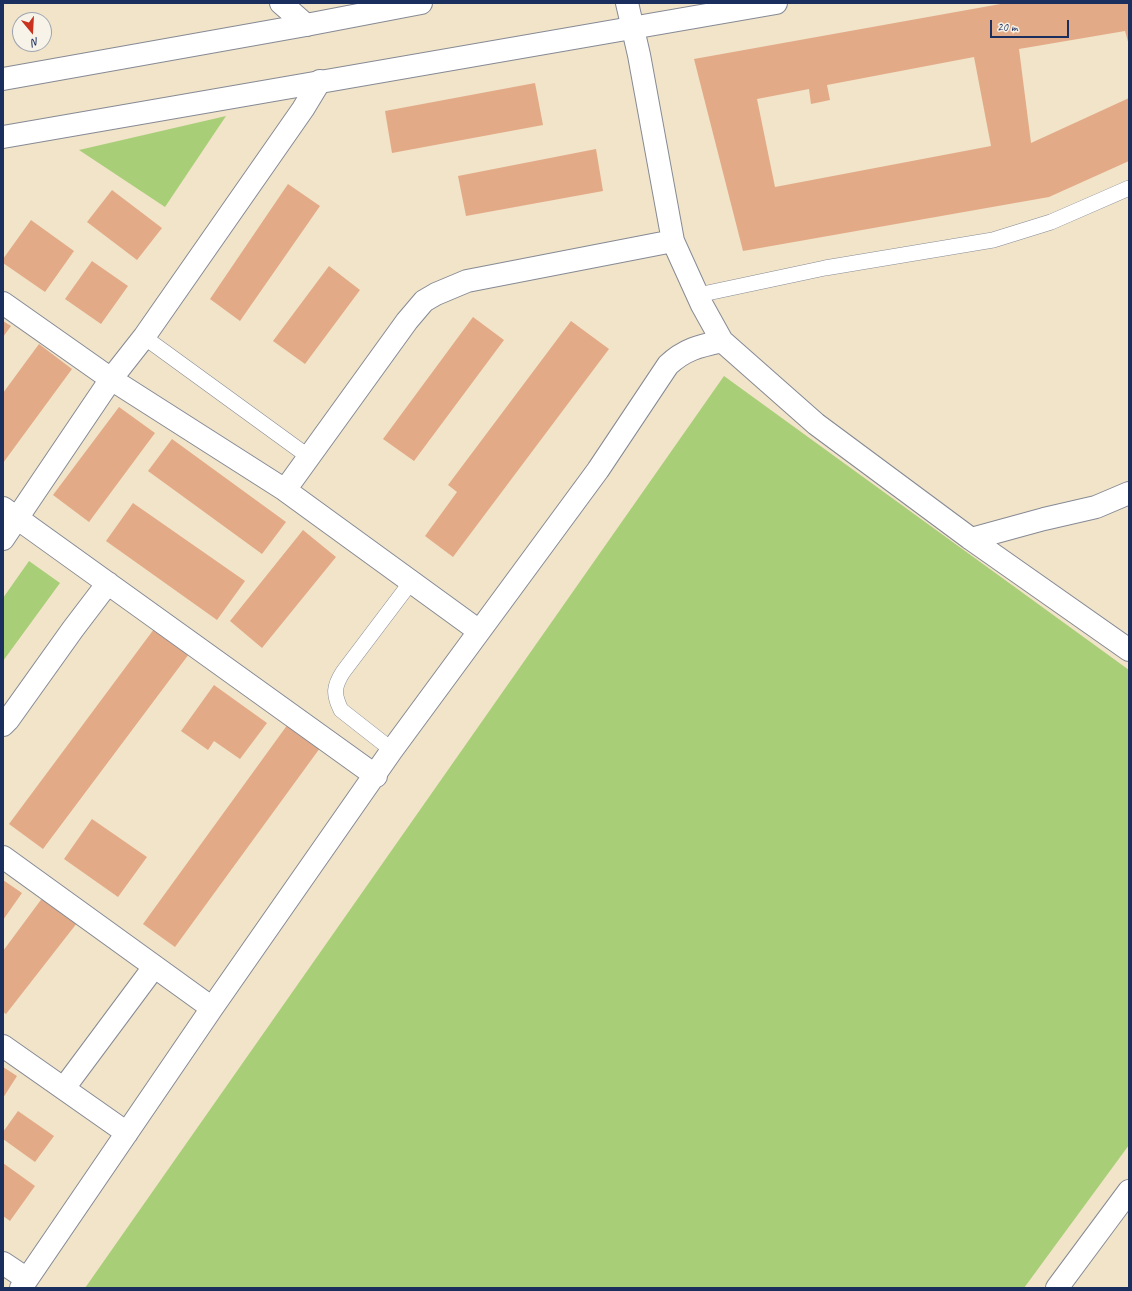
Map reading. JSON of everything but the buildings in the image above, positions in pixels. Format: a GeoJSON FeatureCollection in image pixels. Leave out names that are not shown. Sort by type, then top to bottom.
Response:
{"type":"FeatureCollection","features":[{"type":"Feature","properties":{"kind":"street"},"geometry":{"type":"LineString","coordinates":[[281,3],[306,25]]}},
{"type":"Feature","properties":{"kind":"street"},"geometry":{"type":"LineString","coordinates":[[3,79],[421,3]]}},
{"type":"Feature","properties":{"kind":"street"},"geometry":{"type":"LineString","coordinates":[[628,3],[632,28],[640,55],[673,241],[698,295],[722,341],[816,424],[971,539],[1129,650]]}},
{"type":"Feature","properties":{"kind":"street"},"geometry":{"type":"LineString","coordinates":[[3,136],[776,3]]}},
{"type":"Feature","properties":{"kind":"street"},"geometry":{"type":"LineString","coordinates":[[3,540],[11,513],[144,337],[304,109],[320,81]]}},
{"type":"Feature","properties":{"kind":"street"},"geometry":{"type":"LineString","coordinates":[[285,490],[407,321],[424,301],[436,294],[467,281],[673,241]]}},
{"type":"Feature","properties":{"kind":"street"},"geometry":{"type":"LineString","coordinates":[[3,304],[111,379],[285,490],[479,631]]}},
{"type":"Feature","properties":{"kind":"street"},"geometry":{"type":"LineString","coordinates":[[3,1263],[24,1284],[212,1008],[376,776],[392,750],[598,470],[668,365],[688,350],[722,341]]}},
{"type":"Feature","properties":{"kind":"street"},"geometry":{"type":"LineString","coordinates":[[971,539],[1044,519],[1096,507],[1129,493]]}},
{"type":"Feature","properties":{"kind":"street"},"geometry":{"type":"LineString","coordinates":[[11,513],[376,776]]}},
{"type":"Feature","properties":{"kind":"street"},"geometry":{"type":"LineString","coordinates":[[3,725],[108,584]]}},
{"type":"Feature","properties":{"kind":"street"},"geometry":{"type":"LineString","coordinates":[[3,857],[212,1008]]}},
{"type":"Feature","properties":{"kind":"street"},"geometry":{"type":"LineString","coordinates":[[64,1088],[154,967]]}},
{"type":"Feature","properties":{"kind":"street"},"geometry":{"type":"LineString","coordinates":[[3,1046],[127,1133]]}},
{"type":"Feature","properties":{"kind":"street"},"geometry":{"type":"LineString","coordinates":[[1057,1288],[1129,1191]]}},
{"type":"Feature","properties":{"kind":"lane"},"geometry":{"type":"LineString","coordinates":[[698,295],[825,268],[993,240],[1051,222],[1129,188]]}},
{"type":"Feature","properties":{"kind":"lane"},"geometry":{"type":"LineString","coordinates":[[144,337],[309,457]]}},
{"type":"Feature","properties":{"kind":"lane"},"geometry":{"type":"LineString","coordinates":[[392,750],[341,710],[336,700],[335,690],[337,680],[411,582]]}},
{"type":"Feature","properties":{"kind":"green space"},"geometry":{"type":"Polygon","coordinates":[[[226,116],[165,207],[79,150],[226,116]]]}},
{"type":"Feature","properties":{"kind":"green space"},"geometry":{"type":"Polygon","coordinates":[[[724,376],[1129,670],[1129,1145],[1024,1288],[85,1288],[724,376]]]}},
{"type":"Feature","properties":{"kind":"green space"},"geometry":{"type":"Polygon","coordinates":[[[29,561],[60,583],[3,661],[3,598],[29,561]]]}}]}
